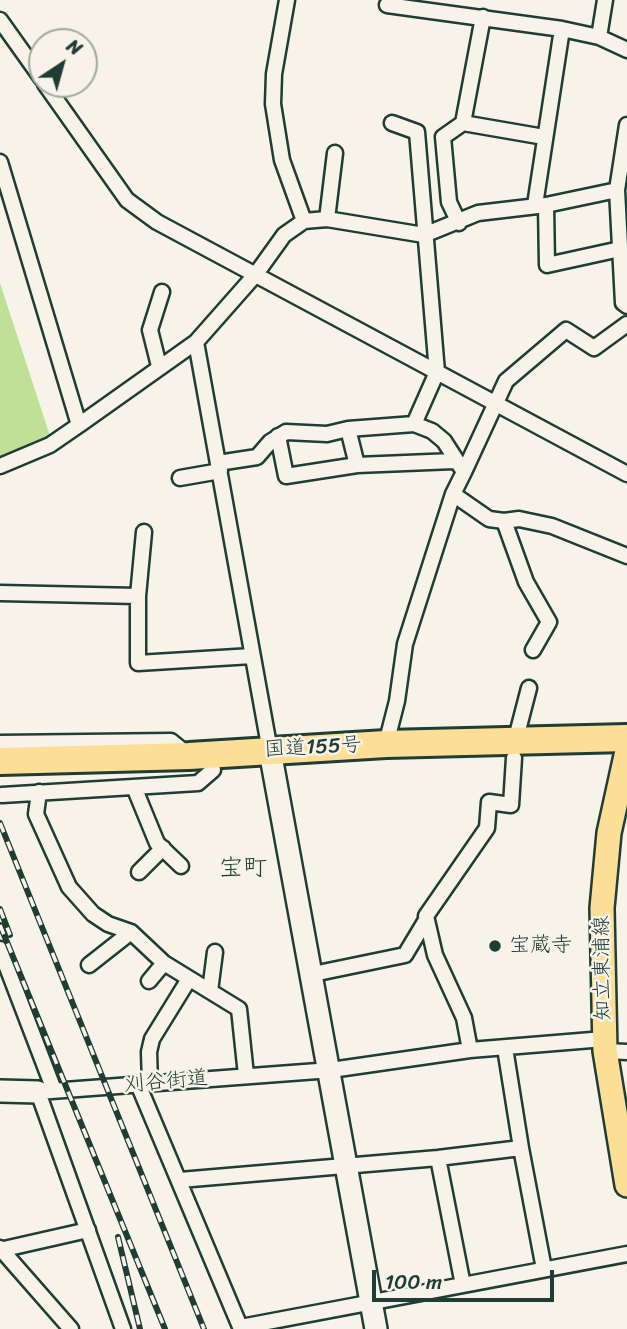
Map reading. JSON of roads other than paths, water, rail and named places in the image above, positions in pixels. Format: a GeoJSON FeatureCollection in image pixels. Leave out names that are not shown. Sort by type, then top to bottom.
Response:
{"type":"FeatureCollection","features":[{"type":"Feature","properties":{"kind":"highway","name":"国道155号"},"geometry":{"type":"LineString","coordinates":[[1,785],[213,770],[271,759],[386,744],[514,750]]}},
{"type":"Feature","properties":{"kind":"highway","name":"国道155号"},"geometry":{"type":"LineString","coordinates":[[0,761],[189,756],[271,759],[514,750],[627,750]]}},
{"type":"Feature","properties":{"kind":"main road","name":"知立東浦線"},"geometry":{"type":"LineString","coordinates":[[627,750],[618,833],[602,908],[612,1047],[627,1185]]}},
{"type":"Feature","properties":{"kind":"street"},"geometry":{"type":"LineString","coordinates":[[287,0],[274,74],[273,104],[282,160],[304,221]]}},
{"type":"Feature","properties":{"kind":"street"},"geometry":{"type":"LineString","coordinates":[[598,37],[605,0]]}},
{"type":"Feature","properties":{"kind":"street"},"geometry":{"type":"LineString","coordinates":[[387,5],[426,6],[562,29],[598,37],[627,50]]}},
{"type":"Feature","properties":{"kind":"street"},"geometry":{"type":"LineString","coordinates":[[463,123],[483,17]]}},
{"type":"Feature","properties":{"kind":"street"},"geometry":{"type":"LineString","coordinates":[[0,20],[28,59]]}},
{"type":"Feature","properties":{"kind":"street"},"geometry":{"type":"LineString","coordinates":[[562,29],[544,136],[540,205],[547,265],[620,249]]}},
{"type":"Feature","properties":{"kind":"street"},"geometry":{"type":"LineString","coordinates":[[55,98],[127,200],[157,222],[627,474]]}},
{"type":"Feature","properties":{"kind":"street"},"geometry":{"type":"LineString","coordinates":[[459,223],[449,202],[443,137],[463,123],[544,136]]}},
{"type":"Feature","properties":{"kind":"street"},"geometry":{"type":"LineString","coordinates":[[392,124],[417,132],[437,372],[414,424]]}},
{"type":"Feature","properties":{"kind":"street"},"geometry":{"type":"LineString","coordinates":[[627,125],[621,181],[620,249],[623,303],[627,306]]}},
{"type":"Feature","properties":{"kind":"street"},"geometry":{"type":"LineString","coordinates":[[327,219],[335,153]]}},
{"type":"Feature","properties":{"kind":"street"},"geometry":{"type":"LineString","coordinates":[[0,162],[79,425]]}},
{"type":"Feature","properties":{"kind":"street"},"geometry":{"type":"LineString","coordinates":[[0,466],[50,445],[196,342],[256,274],[284,235],[304,221],[327,219],[424,235],[478,213],[540,205],[621,181]]}},
{"type":"Feature","properties":{"kind":"street"},"geometry":{"type":"LineString","coordinates":[[159,366],[150,330],[162,292]]}},
{"type":"Feature","properties":{"kind":"street"},"geometry":{"type":"LineString","coordinates":[[386,744],[397,701],[405,644],[453,494],[459,466],[506,381],[566,330],[594,348],[627,324]]}},
{"type":"Feature","properties":{"kind":"street"},"geometry":{"type":"LineString","coordinates":[[196,342],[271,759],[331,1070],[376,1329]]}},
{"type":"Feature","properties":{"kind":"street"},"geometry":{"type":"LineString","coordinates":[[180,478],[257,457],[278,436],[286,432],[327,434],[348,429],[414,424],[432,431],[444,441],[459,466]]}},
{"type":"Feature","properties":{"kind":"street"},"geometry":{"type":"LineString","coordinates":[[348,429],[357,466]]}},
{"type":"Feature","properties":{"kind":"street"},"geometry":{"type":"LineString","coordinates":[[278,436],[286,476],[357,466],[459,466]]}},
{"type":"Feature","properties":{"kind":"street"},"geometry":{"type":"LineString","coordinates":[[453,494],[489,519],[519,519],[552,526],[627,556]]}},
{"type":"Feature","properties":{"kind":"street"},"geometry":{"type":"LineString","coordinates":[[504,521],[526,582],[550,622],[533,650]]}},
{"type":"Feature","properties":{"kind":"street"},"geometry":{"type":"LineString","coordinates":[[144,532],[138,596],[138,663],[252,656]]}},
{"type":"Feature","properties":{"kind":"street"},"geometry":{"type":"LineString","coordinates":[[0,593],[138,596]]}},
{"type":"Feature","properties":{"kind":"street"},"geometry":{"type":"LineString","coordinates":[[313,974],[405,955],[426,916],[487,828],[489,802],[511,805],[514,750],[529,688]]}},
{"type":"Feature","properties":{"kind":"street"},"geometry":{"type":"LineString","coordinates":[[0,743],[170,741],[189,756]]}},
{"type":"Feature","properties":{"kind":"street"},"geometry":{"type":"LineString","coordinates":[[1,785],[39,792],[198,783],[213,770]]}},
{"type":"Feature","properties":{"kind":"street"},"geometry":{"type":"LineString","coordinates":[[134,787],[157,843],[181,866]]}},
{"type":"Feature","properties":{"kind":"street"},"geometry":{"type":"LineString","coordinates":[[39,792],[36,814],[69,887],[93,914],[108,924],[131,932],[164,963],[239,1009],[246,1075]]}},
{"type":"Feature","properties":{"kind":"street"},"geometry":{"type":"LineString","coordinates":[[139,872],[163,848]]}},
{"type":"Feature","properties":{"kind":"street"},"geometry":{"type":"LineString","coordinates":[[426,920],[435,955],[464,1018],[470,1050]]}},
{"type":"Feature","properties":{"kind":"street"},"geometry":{"type":"LineString","coordinates":[[89,965],[131,932]]}},
{"type":"Feature","properties":{"kind":"street"},"geometry":{"type":"LineString","coordinates":[[0,949],[88,1230],[123,1329]]}},
{"type":"Feature","properties":{"kind":"street"},"geometry":{"type":"LineString","coordinates":[[210,991],[215,952]]}},
{"type":"Feature","properties":{"kind":"street"},"geometry":{"type":"LineString","coordinates":[[149,981],[164,963]]}},
{"type":"Feature","properties":{"kind":"street"},"geometry":{"type":"LineString","coordinates":[[190,979],[152,1038],[144,1084],[241,1328],[627,1254]]}},
{"type":"Feature","properties":{"kind":"street","name":"刈谷街道"},"geometry":{"type":"LineString","coordinates":[[0,1091],[46,1091],[331,1070],[470,1050],[612,1047]]}},
{"type":"Feature","properties":{"kind":"street"},"geometry":{"type":"LineString","coordinates":[[505,1048],[544,1269]]}},
{"type":"Feature","properties":{"kind":"street"},"geometry":{"type":"LineString","coordinates":[[180,1180],[438,1158],[521,1148]]}},
{"type":"Feature","properties":{"kind":"street"},"geometry":{"type":"LineString","coordinates":[[438,1158],[463,1285]]}},
{"type":"Feature","properties":{"kind":"street"},"geometry":{"type":"LineString","coordinates":[[71,1329],[1,1250],[88,1230]]}},
{"type":"Feature","properties":{"kind":"railway"},"geometry":{"type":"LineString","coordinates":[[0,823],[204,1329]]}},
{"type":"Feature","properties":{"kind":"railway"},"geometry":{"type":"LineString","coordinates":[[0,909],[10,935]]}},
{"type":"Feature","properties":{"kind":"railway"},"geometry":{"type":"LineString","coordinates":[[0,925],[165,1329]]}},
{"type":"Feature","properties":{"kind":"railway"},"geometry":{"type":"LineString","coordinates":[[118,1237],[140,1329]]}},
{"type":"Feature","properties":{"kind":"place","name":"宝蔵寺"},"geometry":{"type":"Point","coordinates":[495,946]}},
{"type":"Feature","properties":{"kind":"district","name":"宝町"},"geometry":{"type":"Point","coordinates":[243,869]}}]}
